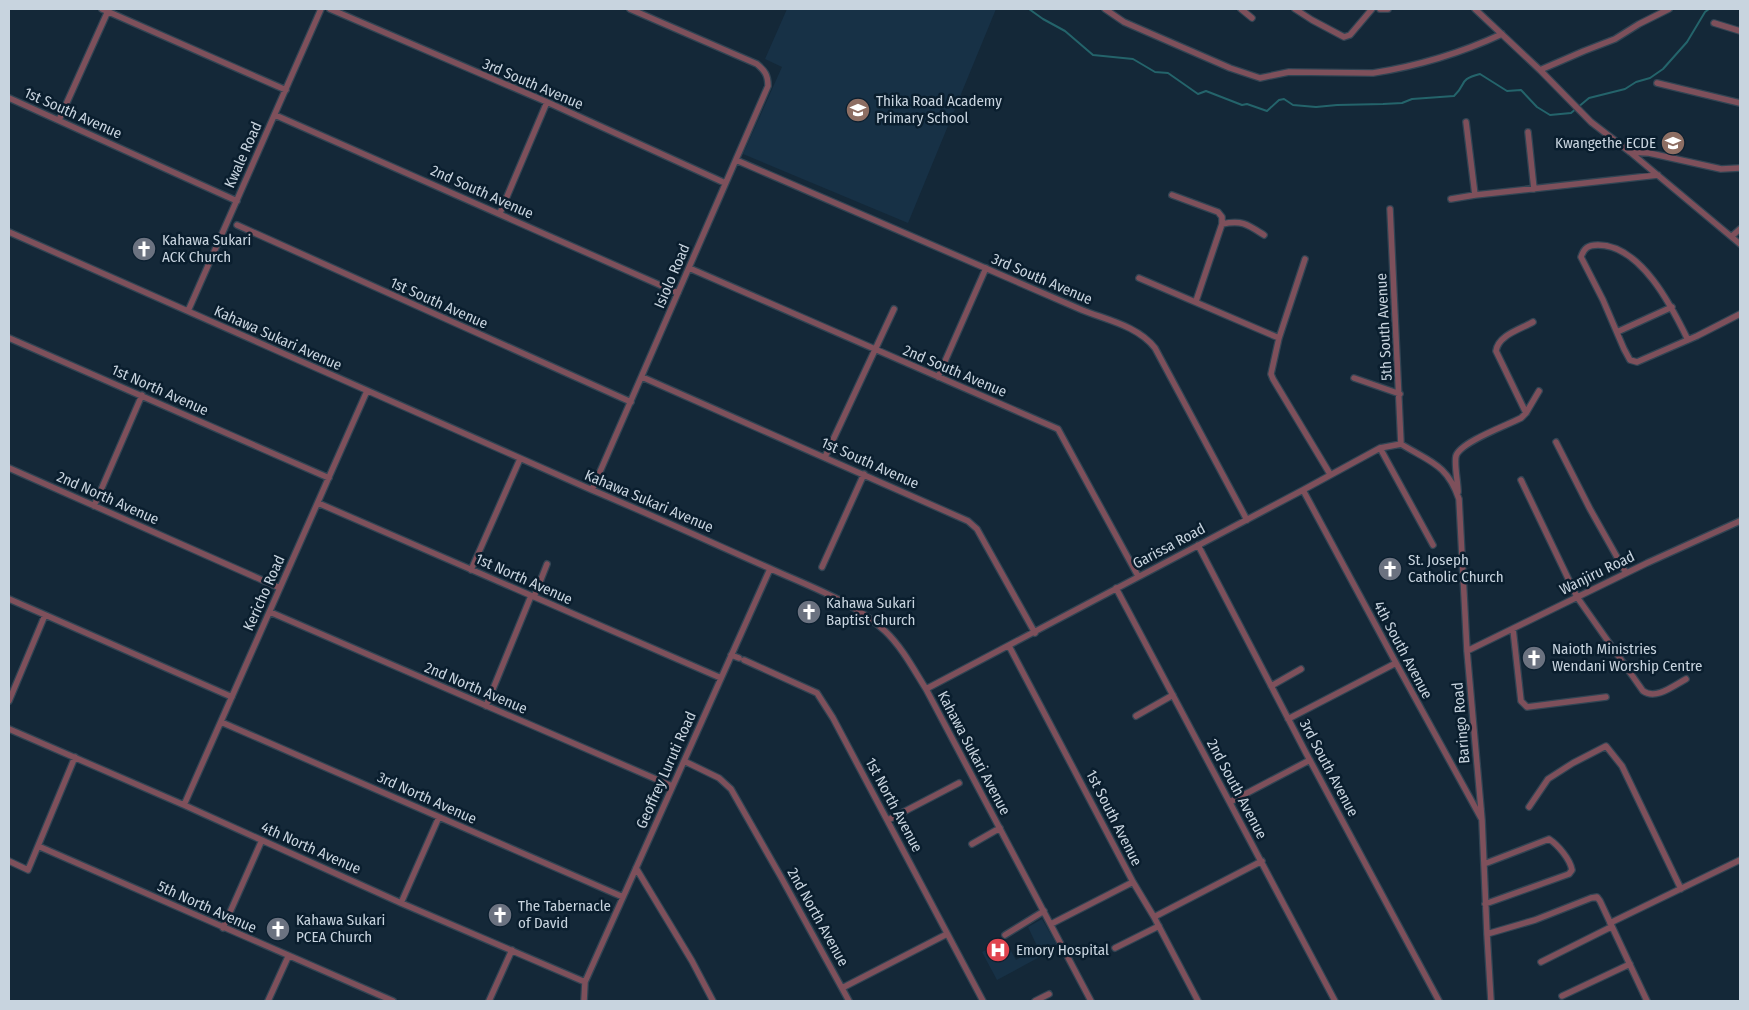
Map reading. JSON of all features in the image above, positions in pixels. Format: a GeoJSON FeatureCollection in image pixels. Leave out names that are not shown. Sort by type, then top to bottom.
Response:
{"type":"FeatureCollection","features":[{"type":"Feature","properties":{"kind":"street","name":"Kwale Road"},"geometry":{"type":"LineString","coordinates":[[188,311],[233,224],[237,201],[322,9]]}},
{"type":"Feature","properties":{"kind":"street","name":"3rd South Avenue"},"geometry":{"type":"LineString","coordinates":[[330,9],[547,102],[726,183]]}},
{"type":"Feature","properties":{"kind":"street"},"geometry":{"type":"LineString","coordinates":[[630,9],[645,16],[648,9]]}},
{"type":"Feature","properties":{"kind":"street"},"geometry":{"type":"LineString","coordinates":[[1105,9],[1124,22],[1230,68],[1260,78],[1289,72],[1373,73],[1386,71],[1454,54],[1502,34]]}},
{"type":"Feature","properties":{"kind":"street"},"geometry":{"type":"LineString","coordinates":[[1242,9],[1252,18]]}},
{"type":"Feature","properties":{"kind":"street"},"geometry":{"type":"LineString","coordinates":[[1295,9],[1344,37],[1348,37],[1372,9]]}},
{"type":"Feature","properties":{"kind":"street"},"geometry":{"type":"LineString","coordinates":[[1380,9],[1388,9]]}},
{"type":"Feature","properties":{"kind":"street"},"geometry":{"type":"LineString","coordinates":[[1475,9],[1540,70],[1591,122],[1740,244]]}},
{"type":"Feature","properties":{"kind":"street"},"geometry":{"type":"LineString","coordinates":[[1540,70],[1616,39],[1639,24],[1669,9]]}},
{"type":"Feature","properties":{"kind":"street"},"geometry":{"type":"LineString","coordinates":[[59,120],[105,10],[286,90]]}},
{"type":"Feature","properties":{"kind":"street","name":"Isiolo Road"},"geometry":{"type":"LineString","coordinates":[[592,490],[768,86],[765,70],[757,64],[645,16]]}},
{"type":"Feature","properties":{"kind":"street"},"geometry":{"type":"LineString","coordinates":[[1714,23],[1740,31]]}},
{"type":"Feature","properties":{"kind":"street"},"geometry":{"type":"LineString","coordinates":[[1657,83],[1740,103]]}},
{"type":"Feature","properties":{"kind":"street","name":"1st South Avenue"},"geometry":{"type":"LineString","coordinates":[[9,98],[237,201]]}},
{"type":"Feature","properties":{"kind":"street"},"geometry":{"type":"LineString","coordinates":[[500,213],[547,102]]}},
{"type":"Feature","properties":{"kind":"street","name":"2nd South Avenue"},"geometry":{"type":"LineString","coordinates":[[275,115],[678,293]]}},
{"type":"Feature","properties":{"kind":"street"},"geometry":{"type":"LineString","coordinates":[[1466,122],[1474,195]]}},
{"type":"Feature","properties":{"kind":"street"},"geometry":{"type":"LineString","coordinates":[[1528,132],[1534,189]]}},
{"type":"Feature","properties":{"kind":"street"},"geometry":{"type":"LineString","coordinates":[[1630,152],[1649,152],[1721,169],[1740,168]]}},
{"type":"Feature","properties":{"kind":"street","name":"3rd South Avenue"},"geometry":{"type":"LineString","coordinates":[[736,160],[1082,310],[1136,331],[1147,338],[1155,348],[1247,520]]}},
{"type":"Feature","properties":{"kind":"street"},"geometry":{"type":"LineString","coordinates":[[1451,199],[1658,175]]}},
{"type":"Feature","properties":{"kind":"street"},"geometry":{"type":"LineString","coordinates":[[1172,195],[1218,212],[1222,217],[1222,224],[1196,301]]}},
{"type":"Feature","properties":{"kind":"street","name":"5th South Avenue"},"geometry":{"type":"LineString","coordinates":[[1390,209],[1401,444]]}},
{"type":"Feature","properties":{"kind":"street"},"geometry":{"type":"LineString","coordinates":[[1222,224],[1236,221],[1247,224],[1264,235]]}},
{"type":"Feature","properties":{"kind":"street","name":"1st South Avenue"},"geometry":{"type":"LineString","coordinates":[[233,224],[631,402]]}},
{"type":"Feature","properties":{"kind":"street"},"geometry":{"type":"LineString","coordinates":[[1732,236],[1740,229]]}},
{"type":"Feature","properties":{"kind":"street","name":"Kahawa Sukari Avenue"},"geometry":{"type":"LineString","coordinates":[[9,232],[520,459],[654,515],[836,598],[860,611],[878,624],[896,642],[926,690],[1091,1001]]}},
{"type":"Feature","properties":{"kind":"street"},"geometry":{"type":"LineString","coordinates":[[1688,340],[1663,291],[1627,253],[1605,245],[1587,247],[1583,250],[1581,257],[1630,360],[1634,362],[1688,340],[1740,314]]}},
{"type":"Feature","properties":{"kind":"street"},"geometry":{"type":"LineString","coordinates":[[1305,259],[1279,338],[1272,367],[1273,379],[1330,474]]}},
{"type":"Feature","properties":{"kind":"street","name":"2nd South Avenue"},"geometry":{"type":"LineString","coordinates":[[689,268],[1058,429],[1138,576]]}},
{"type":"Feature","properties":{"kind":"street"},"geometry":{"type":"LineString","coordinates":[[938,377],[986,268]]}},
{"type":"Feature","properties":{"kind":"street"},"geometry":{"type":"LineString","coordinates":[[1139,278],[1279,338]]}},
{"type":"Feature","properties":{"kind":"street"},"geometry":{"type":"LineString","coordinates":[[1617,332],[1672,307]]}},
{"type":"Feature","properties":{"kind":"street"},"geometry":{"type":"LineString","coordinates":[[825,457],[894,309]]}},
{"type":"Feature","properties":{"kind":"street"},"geometry":{"type":"LineString","coordinates":[[1526,413],[1496,350],[1497,344],[1502,339],[1533,322]]}},
{"type":"Feature","properties":{"kind":"street","name":"1st North Avenue"},"geometry":{"type":"LineString","coordinates":[[9,338],[329,478]]}},
{"type":"Feature","properties":{"kind":"street","name":"1st South Avenue"},"geometry":{"type":"LineString","coordinates":[[642,377],[973,524],[1034,633]]}},
{"type":"Feature","properties":{"kind":"street"},"geometry":{"type":"LineString","coordinates":[[1354,378],[1400,394]]}},
{"type":"Feature","properties":{"kind":"street","name":"Kericho Road"},"geometry":{"type":"LineString","coordinates":[[184,805],[367,391]]}},
{"type":"Feature","properties":{"kind":"street"},"geometry":{"type":"LineString","coordinates":[[1458,499],[1456,458],[1460,449],[1470,442],[1521,418],[1539,391]]}},
{"type":"Feature","properties":{"kind":"street"},"geometry":{"type":"LineString","coordinates":[[94,506],[142,396]]}},
{"type":"Feature","properties":{"kind":"street"},"geometry":{"type":"LineString","coordinates":[[1556,442],[1590,509],[1626,573]]}},
{"type":"Feature","properties":{"kind":"street","name":"Garissa Road"},"geometry":{"type":"LineString","coordinates":[[926,690],[1380,448],[1401,444]]}},
{"type":"Feature","properties":{"kind":"street","name":"Baringo Road"},"geometry":{"type":"LineString","coordinates":[[1401,444],[1438,466],[1446,473],[1454,484],[1458,499],[1467,651],[1482,820],[1485,904],[1492,1001]]}},
{"type":"Feature","properties":{"kind":"street"},"geometry":{"type":"LineString","coordinates":[[1380,448],[1433,544]]}},
{"type":"Feature","properties":{"kind":"street"},"geometry":{"type":"LineString","coordinates":[[471,570],[520,459]]}},
{"type":"Feature","properties":{"kind":"street","name":"2nd North Avenue"},"geometry":{"type":"LineString","coordinates":[[9,468],[280,588]]}},
{"type":"Feature","properties":{"kind":"street"},"geometry":{"type":"LineString","coordinates":[[822,567],[864,474]]}},
{"type":"Feature","properties":{"kind":"street"},"geometry":{"type":"LineString","coordinates":[[1521,480],[1577,597],[1643,692],[1655,695],[1686,679]]}},
{"type":"Feature","properties":{"kind":"street","name":"4th South Avenue"},"geometry":{"type":"LineString","coordinates":[[1303,490],[1482,820]]}},
{"type":"Feature","properties":{"kind":"street","name":"1st North Avenue"},"geometry":{"type":"LineString","coordinates":[[318,503],[721,678]]}},
{"type":"Feature","properties":{"kind":"street","name":"Wanjiru Road"},"geometry":{"type":"LineString","coordinates":[[1467,651],[1626,573],[1740,521]]}},
{"type":"Feature","properties":{"kind":"street","name":"3rd South Avenue"},"geometry":{"type":"LineString","coordinates":[[1198,545],[1288,719],[1439,1001]]}},
{"type":"Feature","properties":{"kind":"street"},"geometry":{"type":"LineString","coordinates":[[486,706],[547,564]]}},
{"type":"Feature","properties":{"kind":"street","name":"Geoffrey Luruti Road"},"geometry":{"type":"LineString","coordinates":[[585,982],[770,568]]}},
{"type":"Feature","properties":{"kind":"street","name":"2nd South Avenue"},"geometry":{"type":"LineString","coordinates":[[1116,588],[1335,1001]]}},
{"type":"Feature","properties":{"kind":"street"},"geometry":{"type":"LineString","coordinates":[[9,599],[232,697]]}},
{"type":"Feature","properties":{"kind":"street","name":"2nd North Avenue"},"geometry":{"type":"LineString","coordinates":[[270,612],[672,786]]}},
{"type":"Feature","properties":{"kind":"street"},"geometry":{"type":"LineString","coordinates":[[9,701],[46,615]]}},
{"type":"Feature","properties":{"kind":"street"},"geometry":{"type":"LineString","coordinates":[[1513,629],[1523,705],[1527,707],[1606,697]]}},
{"type":"Feature","properties":{"kind":"street","name":"1st South Avenue"},"geometry":{"type":"LineString","coordinates":[[1010,646],[1133,882],[1159,926],[1198,1001]]}},
{"type":"Feature","properties":{"kind":"street","name":"1st North Avenue"},"geometry":{"type":"LineString","coordinates":[[731,655],[817,693],[834,718],[983,1001]]}},
{"type":"Feature","properties":{"kind":"street"},"geometry":{"type":"LineString","coordinates":[[1288,719],[1396,664]]}},
{"type":"Feature","properties":{"kind":"street"},"geometry":{"type":"LineString","coordinates":[[1272,686],[1301,669]]}},
{"type":"Feature","properties":{"kind":"street"},"geometry":{"type":"LineString","coordinates":[[1136,716],[1173,695]]}},
{"type":"Feature","properties":{"kind":"street","name":"3rd North Avenue"},"geometry":{"type":"LineString","coordinates":[[221,722],[439,818],[623,896]]}},
{"type":"Feature","properties":{"kind":"street","name":"4th North Avenue"},"geometry":{"type":"LineString","coordinates":[[9,729],[585,982]]}},
{"type":"Feature","properties":{"kind":"street"},"geometry":{"type":"LineString","coordinates":[[1529,807],[1548,779],[1573,763],[1606,746],[1622,766],[1681,889]]}},
{"type":"Feature","properties":{"kind":"street"},"geometry":{"type":"LineString","coordinates":[[9,861],[28,870],[75,758]]}},
{"type":"Feature","properties":{"kind":"street"},"geometry":{"type":"LineString","coordinates":[[1230,802],[1310,760]]}},
{"type":"Feature","properties":{"kind":"street","name":"2nd North Avenue"},"geometry":{"type":"LineString","coordinates":[[684,762],[719,778],[731,789],[850,1001]]}},
{"type":"Feature","properties":{"kind":"street"},"geometry":{"type":"LineString","coordinates":[[888,820],[959,784]]}},
{"type":"Feature","properties":{"kind":"street"},"geometry":{"type":"LineString","coordinates":[[400,902],[439,818]]}},
{"type":"Feature","properties":{"kind":"street"},"geometry":{"type":"LineString","coordinates":[[972,844],[1000,828]]}},
{"type":"Feature","properties":{"kind":"street"},"geometry":{"type":"LineString","coordinates":[[1484,864],[1549,839],[1569,861],[1572,870],[1569,874],[1485,904]]}},
{"type":"Feature","properties":{"kind":"street"},"geometry":{"type":"LineString","coordinates":[[223,928],[262,840]]}},
{"type":"Feature","properties":{"kind":"street","name":"5th North Avenue"},"geometry":{"type":"LineString","coordinates":[[38,846],[288,957],[393,1001]]}},
{"type":"Feature","properties":{"kind":"street"},"geometry":{"type":"LineString","coordinates":[[1541,962],[1740,860]]}},
{"type":"Feature","properties":{"kind":"street"},"geometry":{"type":"LineString","coordinates":[[1154,917],[1262,861]]}},
{"type":"Feature","properties":{"kind":"street"},"geometry":{"type":"LineString","coordinates":[[636,868],[692,961],[713,1001]]}},
{"type":"Feature","properties":{"kind":"street"},"geometry":{"type":"LineString","coordinates":[[1051,924],[1133,882]]}},
{"type":"Feature","properties":{"kind":"street"},"geometry":{"type":"LineString","coordinates":[[1487,934],[1535,920],[1597,897],[1647,1001]]}},
{"type":"Feature","properties":{"kind":"street"},"geometry":{"type":"LineString","coordinates":[[1005,935],[1044,911]]}},
{"type":"Feature","properties":{"kind":"street"},"geometry":{"type":"LineString","coordinates":[[1115,948],[1159,926]]}},
{"type":"Feature","properties":{"kind":"street"},"geometry":{"type":"LineString","coordinates":[[842,988],[947,934]]}},
{"type":"Feature","properties":{"kind":"street"},"geometry":{"type":"LineString","coordinates":[[489,1001],[512,950]]}},
{"type":"Feature","properties":{"kind":"street"},"geometry":{"type":"LineString","coordinates":[[268,1001],[288,957]]}},
{"type":"Feature","properties":{"kind":"street"},"geometry":{"type":"LineString","coordinates":[[1562,996],[1630,964]]}},
{"type":"Feature","properties":{"kind":"street"},"geometry":{"type":"LineString","coordinates":[[584,1001],[585,982]]}},
{"type":"Feature","properties":{"kind":"street"},"geometry":{"type":"LineString","coordinates":[[1035,1001],[1049,994]]}},
{"type":"Feature","properties":{"kind":"shaded area","name":"Thika Road Academy Primary School"},"geometry":{"type":"Polygon","coordinates":[[[787,9],[996,9],[908,223],[743,154],[782,67],[765,59],[787,9]]]}},
{"type":"Feature","properties":{"kind":"shaded area","name":"Emory Hospital"},"geometry":{"type":"Polygon","coordinates":[[[1042,919],[1058,947],[997,980],[982,952],[1005,940],[1016,960],[1038,948],[1028,927],[1042,919]]]}},
{"type":"Feature","properties":{"kind":"waterway"},"geometry":{"type":"LineString","coordinates":[[1029,9],[1065,31],[1093,55],[1133,59],[1155,72],[1168,73],[1198,94],[1206,91],[1242,105],[1247,104],[1267,111],[1279,100],[1284,99],[1293,105],[1316,107],[1402,103],[1412,99],[1454,96],[1465,80],[1480,74],[1507,91],[1521,90],[1537,107],[1550,115],[1571,113],[1589,98],[1625,89],[1636,82],[1650,78],[1663,69],[1687,42],[1705,12],[1709,9]]}},
{"type":"Feature","properties":{"kind":"place","name":"Thika Road Academy Primary School"},"geometry":{"type":"Point","coordinates":[858,110]}},
{"type":"Feature","properties":{"kind":"place","name":"Kwangethe ECDE"},"geometry":{"type":"Point","coordinates":[1673,143]}},
{"type":"Feature","properties":{"kind":"place","name":"Kahawa Sukari ACK Church"},"geometry":{"type":"Point","coordinates":[144,249]}},
{"type":"Feature","properties":{"kind":"place","name":"St. Joseph Catholic Church"},"geometry":{"type":"Point","coordinates":[1390,569]}},
{"type":"Feature","properties":{"kind":"place","name":"Kahawa Sukari Baptist Church"},"geometry":{"type":"Point","coordinates":[809,612]}},
{"type":"Feature","properties":{"kind":"place","name":"Naioth Ministries Wendani Worship Centre"},"geometry":{"type":"Point","coordinates":[1534,658]}},
{"type":"Feature","properties":{"kind":"place","name":"The Tabernacle of David"},"geometry":{"type":"Point","coordinates":[500,915]}},
{"type":"Feature","properties":{"kind":"place","name":"Kahawa Sukari PCEA Church"},"geometry":{"type":"Point","coordinates":[278,929]}},
{"type":"Feature","properties":{"kind":"place","name":"Emory Hospital"},"geometry":{"type":"Point","coordinates":[998,950]}}]}
